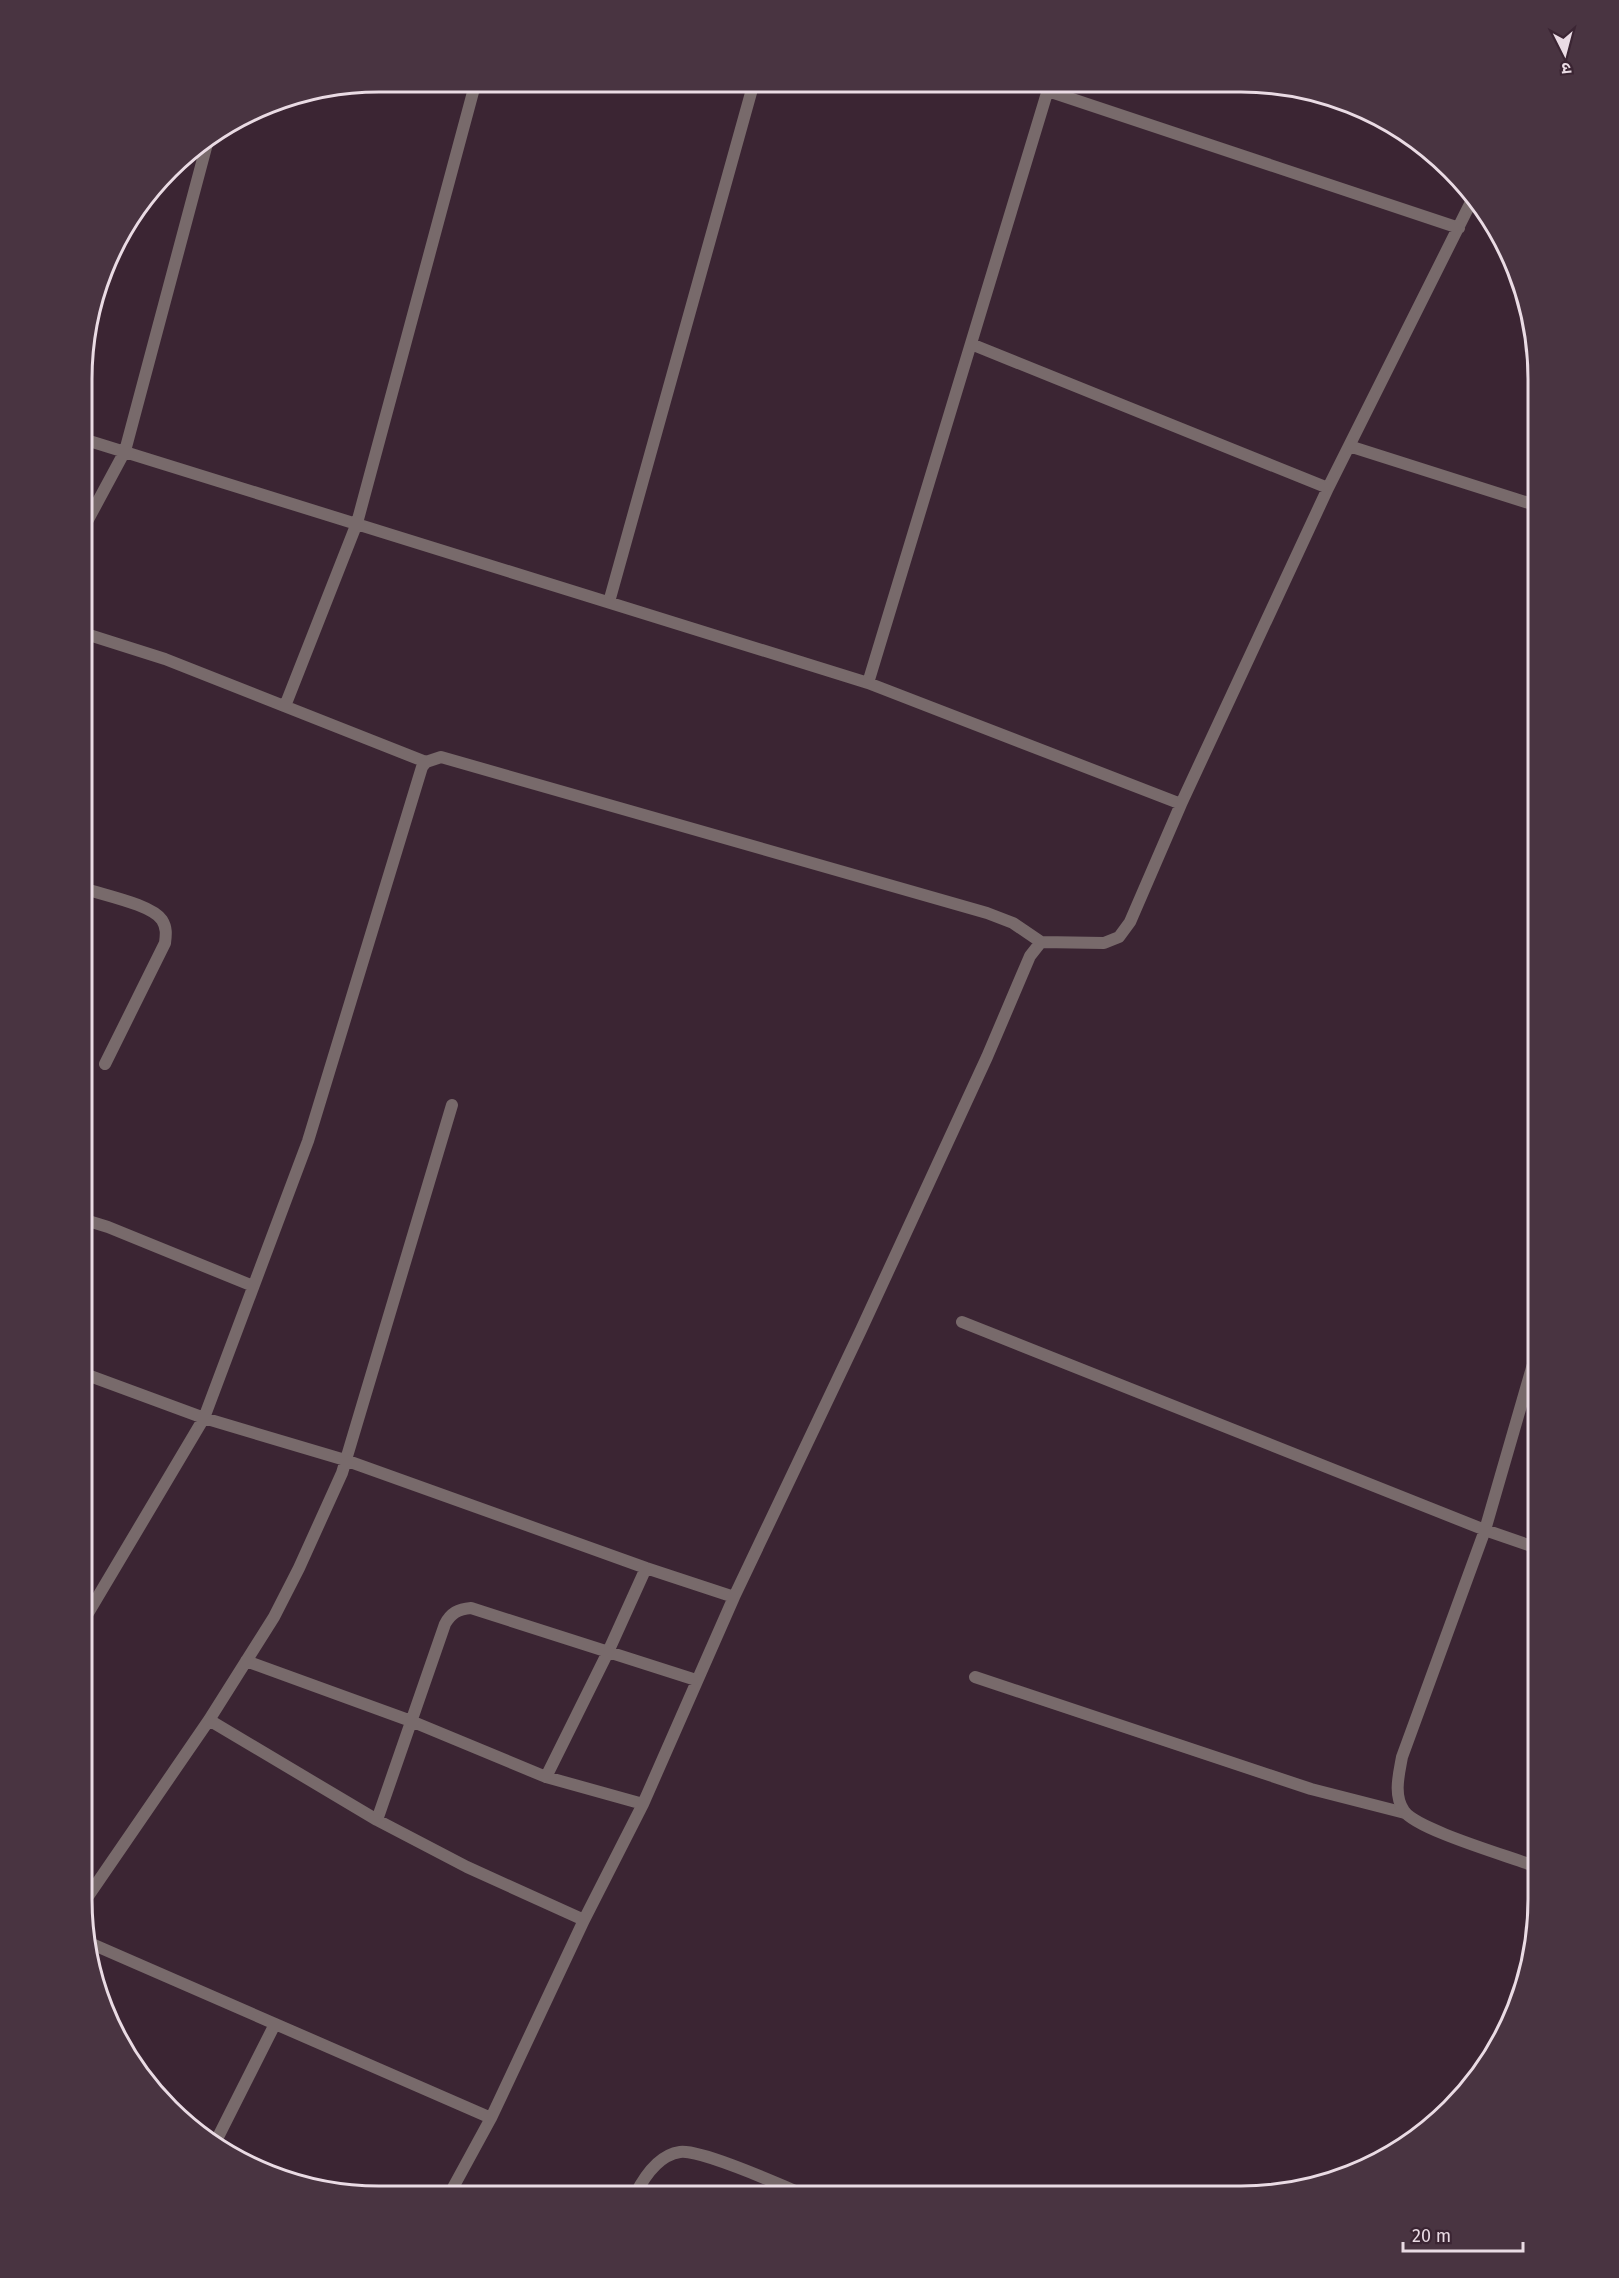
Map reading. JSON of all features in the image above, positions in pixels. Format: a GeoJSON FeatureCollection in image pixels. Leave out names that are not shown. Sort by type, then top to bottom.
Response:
{"type":"FeatureCollection","features":[{"type":"Feature","properties":{"kind":"street"},"geometry":{"type":"LineString","coordinates":[[285,706],[357,523],[473,92]]}},
{"type":"Feature","properties":{"kind":"street"},"geometry":{"type":"LineString","coordinates":[[609,602],[751,92]]}},
{"type":"Feature","properties":{"kind":"street"},"geometry":{"type":"LineString","coordinates":[[868,683],[1047,92]]}},
{"type":"Feature","properties":{"kind":"street"},"geometry":{"type":"LineString","coordinates":[[1064,92],[1459,228]]}},
{"type":"Feature","properties":{"kind":"street"},"geometry":{"type":"LineString","coordinates":[[92,512],[125,451],[205,150]]}},
{"type":"Feature","properties":{"kind":"street"},"geometry":{"type":"LineString","coordinates":[[92,1607],[204,1418],[308,1141],[422,767],[426,762],[441,757],[987,913],[1013,923],[1041,942],[1104,943],[1119,937],[1130,922],[1181,804],[1328,488],[1469,206]]}},
{"type":"Feature","properties":{"kind":"street"},"geometry":{"type":"LineString","coordinates":[[971,344],[1328,488]]}},
{"type":"Feature","properties":{"kind":"street"},"geometry":{"type":"LineString","coordinates":[[92,442],[868,683],[1181,804]]}},
{"type":"Feature","properties":{"kind":"street"},"geometry":{"type":"LineString","coordinates":[[1349,446],[1528,503]]}},
{"type":"Feature","properties":{"kind":"street"},"geometry":{"type":"LineString","coordinates":[[92,636],[165,660],[426,762]]}},
{"type":"Feature","properties":{"kind":"street"},"geometry":{"type":"LineString","coordinates":[[92,891],[152,911],[162,919],[166,929],[165,943],[105,1064]]}},
{"type":"Feature","properties":{"kind":"street"},"geometry":{"type":"LineString","coordinates":[[454,2186],[491,2118],[584,1920],[643,1804],[734,1597],[876,1299],[987,1057],[1029,956],[1041,942]]}},
{"type":"Feature","properties":{"kind":"street"},"geometry":{"type":"LineString","coordinates":[[92,1890],[246,1661],[274,1617],[299,1568],[342,1473],[453,1105]]}},
{"type":"Feature","properties":{"kind":"street"},"geometry":{"type":"LineString","coordinates":[[92,1222],[254,1286]]}},
{"type":"Feature","properties":{"kind":"street"},"geometry":{"type":"LineString","coordinates":[[962,1322],[1485,1530],[1528,1545]]}},
{"type":"Feature","properties":{"kind":"street"},"geometry":{"type":"LineString","coordinates":[[92,1377],[204,1418],[345,1460],[646,1569],[734,1597]]}},
{"type":"Feature","properties":{"kind":"street"},"geometry":{"type":"LineString","coordinates":[[1405,1813],[1399,1800],[1397,1782],[1402,1757],[1485,1530],[1528,1399]]}},
{"type":"Feature","properties":{"kind":"street"},"geometry":{"type":"LineString","coordinates":[[546,1777],[646,1569]]}},
{"type":"Feature","properties":{"kind":"street"},"geometry":{"type":"LineString","coordinates":[[377,1820],[445,1624],[448,1618],[462,1609],[471,1608],[696,1680]]}},
{"type":"Feature","properties":{"kind":"street"},"geometry":{"type":"LineString","coordinates":[[246,1661],[411,1721],[546,1777],[643,1804]]}},
{"type":"Feature","properties":{"kind":"street"},"geometry":{"type":"LineString","coordinates":[[975,1677],[1311,1789],[1405,1813],[1425,1827],[1528,1864]]}},
{"type":"Feature","properties":{"kind":"street"},"geometry":{"type":"LineString","coordinates":[[208,1720],[377,1820],[467,1867],[584,1920]]}},
{"type":"Feature","properties":{"kind":"street"},"geometry":{"type":"LineString","coordinates":[[95,1946],[491,2118]]}},
{"type":"Feature","properties":{"kind":"street"},"geometry":{"type":"LineString","coordinates":[[218,2137],[275,2024]]}},
{"type":"Feature","properties":{"kind":"street"},"geometry":{"type":"LineString","coordinates":[[639,2186],[662,2159],[681,2151],[707,2157],[781,2186]]}}]}
